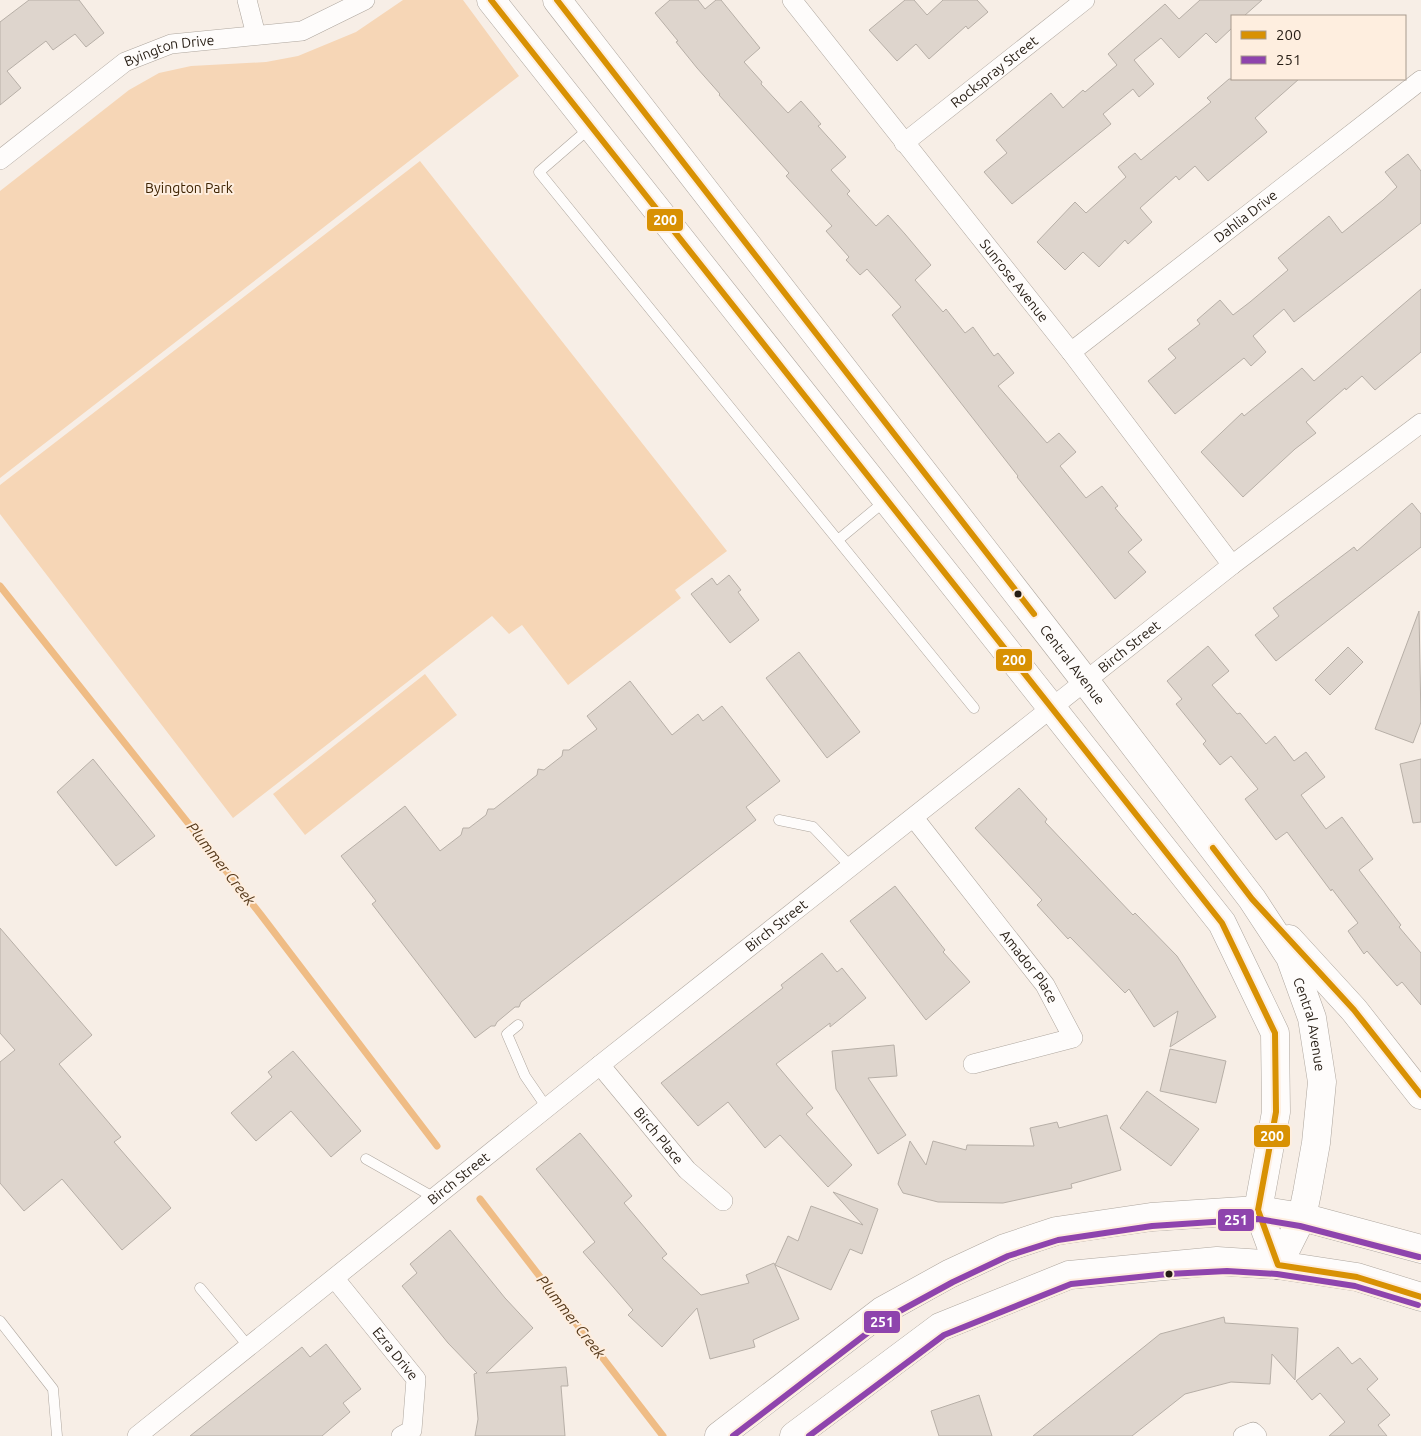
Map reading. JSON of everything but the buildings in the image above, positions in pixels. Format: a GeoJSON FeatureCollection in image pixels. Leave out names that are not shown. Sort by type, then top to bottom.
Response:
{"type":"FeatureCollection","features":[{"type":"Feature","properties":{"kind":"main road"},"geometry":{"type":"LineString","coordinates":[[491,0],[1222,923],[1275,1033],[1276,1112],[1258,1210],[1278,1265]]}},
{"type":"Feature","properties":{"kind":"main road","name":"Central Avenue"},"geometry":{"type":"LineString","coordinates":[[556,0],[1086,682],[1252,899],[1290,957],[1313,1027],[1322,1082],[1316,1143],[1302,1217],[1278,1265]]}},
{"type":"Feature","properties":{"kind":"main road"},"geometry":{"type":"LineString","coordinates":[[1252,899],[1354,1010],[1421,1095]]}},
{"type":"Feature","properties":{"kind":"main road"},"geometry":{"type":"LineString","coordinates":[[718,1436],[882,1311],[949,1274],[1004,1248],[1065,1229],[1151,1217],[1258,1210],[1302,1217],[1421,1249]]}},
{"type":"Feature","properties":{"kind":"main road"},"geometry":{"type":"LineString","coordinates":[[794,1436],[940,1327],[1069,1275],[1218,1261],[1278,1265],[1357,1277],[1421,1297]]}},
{"type":"Feature","properties":{"kind":"street"},"geometry":{"type":"LineString","coordinates":[[246,0],[256,34]]}},
{"type":"Feature","properties":{"kind":"street","name":"Byington Drive"},"geometry":{"type":"LineString","coordinates":[[0,160],[125,62],[171,44],[302,30],[365,0]]}},
{"type":"Feature","properties":{"kind":"street","name":"Sunrose Avenue"},"geometry":{"type":"LineString","coordinates":[[792,0],[1071,352],[1232,565]]}},
{"type":"Feature","properties":{"kind":"street","name":"Rockspray Street"},"geometry":{"type":"LineString","coordinates":[[904,143],[1085,0]]}},
{"type":"Feature","properties":{"kind":"street","name":"Dahlia Drive"},"geometry":{"type":"LineString","coordinates":[[1071,352],[1421,80]]}},
{"type":"Feature","properties":{"kind":"street","name":"Birch Street"},"geometry":{"type":"LineString","coordinates":[[137,1436],[600,1065],[852,868],[1232,565],[1421,423]]}},
{"type":"Feature","properties":{"kind":"street","name":"Amador Place"},"geometry":{"type":"LineString","coordinates":[[914,818],[1045,985],[1072,1038],[973,1064]]}},
{"type":"Feature","properties":{"kind":"street","name":"Birch Place"},"geometry":{"type":"LineString","coordinates":[[600,1065],[687,1170],[723,1200]]}},
{"type":"Feature","properties":{"kind":"street","name":"Ezra Drive"},"geometry":{"type":"LineString","coordinates":[[335,1279],[416,1379],[412,1430],[401,1436]]}},
{"type":"Feature","properties":{"kind":"lane"},"geometry":{"type":"LineString","coordinates":[[591,127],[539,172],[974,708]]}},
{"type":"Feature","properties":{"kind":"lane"},"geometry":{"type":"LineString","coordinates":[[838,540],[886,499]]}},
{"type":"Feature","properties":{"kind":"lane"},"geometry":{"type":"LineString","coordinates":[[779,820],[813,827],[852,868]]}},
{"type":"Feature","properties":{"kind":"lane"},"geometry":{"type":"LineString","coordinates":[[518,1025],[507,1034],[525,1076],[547,1108]]}},
{"type":"Feature","properties":{"kind":"lane"},"geometry":{"type":"LineString","coordinates":[[366,1159],[435,1198]]}},
{"type":"Feature","properties":{"kind":"lane"},"geometry":{"type":"LineString","coordinates":[[200,1288],[249,1347]]}},
{"type":"Feature","properties":{"kind":"lane"},"geometry":{"type":"LineString","coordinates":[[0,1321],[52,1389],[57,1436]]}},
{"type":"Feature","properties":{"kind":"green space","name":"Byington Park"},"geometry":{"type":"Polygon","coordinates":[[[403,0],[463,0],[519,76],[0,478],[0,191],[129,90],[159,73],[191,66],[266,62],[298,56],[356,32],[403,0]]]}},
{"type":"Feature","properties":{"kind":"green space"},"geometry":{"type":"Polygon","coordinates":[[[420,161],[727,551],[675,590],[681,598],[568,685],[522,625],[509,634],[492,616],[233,818],[0,514],[0,485],[420,161]]]}},
{"type":"Feature","properties":{"kind":"green space"},"geometry":{"type":"Polygon","coordinates":[[[425,674],[457,715],[305,835],[273,794],[425,674]]]}},
{"type":"Feature","properties":{"kind":"waterway","name":"Plummer Creek"},"geometry":{"type":"LineString","coordinates":[[0,586],[261,915],[437,1146]]}},
{"type":"Feature","properties":{"kind":"waterway","name":"Plummer Creek"},"geometry":{"type":"LineString","coordinates":[[480,1199],[663,1436]]}},
{"type":"Feature","properties":{"kind":"transit line","name":"200"},"geometry":{"type":"LineString","coordinates":[[491,0],[1222,923],[1275,1033],[1276,1112],[1258,1210],[1278,1265],[1357,1277],[1421,1297]]}},
{"type":"Feature","properties":{"kind":"transit line","name":"200"},"geometry":{"type":"LineString","coordinates":[[557,0],[1034,614]]}},
{"type":"Feature","properties":{"kind":"transit line","name":"200"},"geometry":{"type":"LineString","coordinates":[[1213,848],[1252,899],[1354,1010],[1421,1095]]}},
{"type":"Feature","properties":{"kind":"transit line","name":"251"},"geometry":{"type":"LineString","coordinates":[[733,1436],[887,1318],[953,1282],[1008,1256],[1058,1240],[1152,1226],[1258,1219],[1300,1226],[1419,1257]]}},
{"type":"Feature","properties":{"kind":"transit line","name":"251"},"geometry":{"type":"LineString","coordinates":[[809,1436],[944,1335],[1071,1284],[1168,1274],[1227,1271],[1277,1274],[1355,1286],[1418,1305]]}}]}
